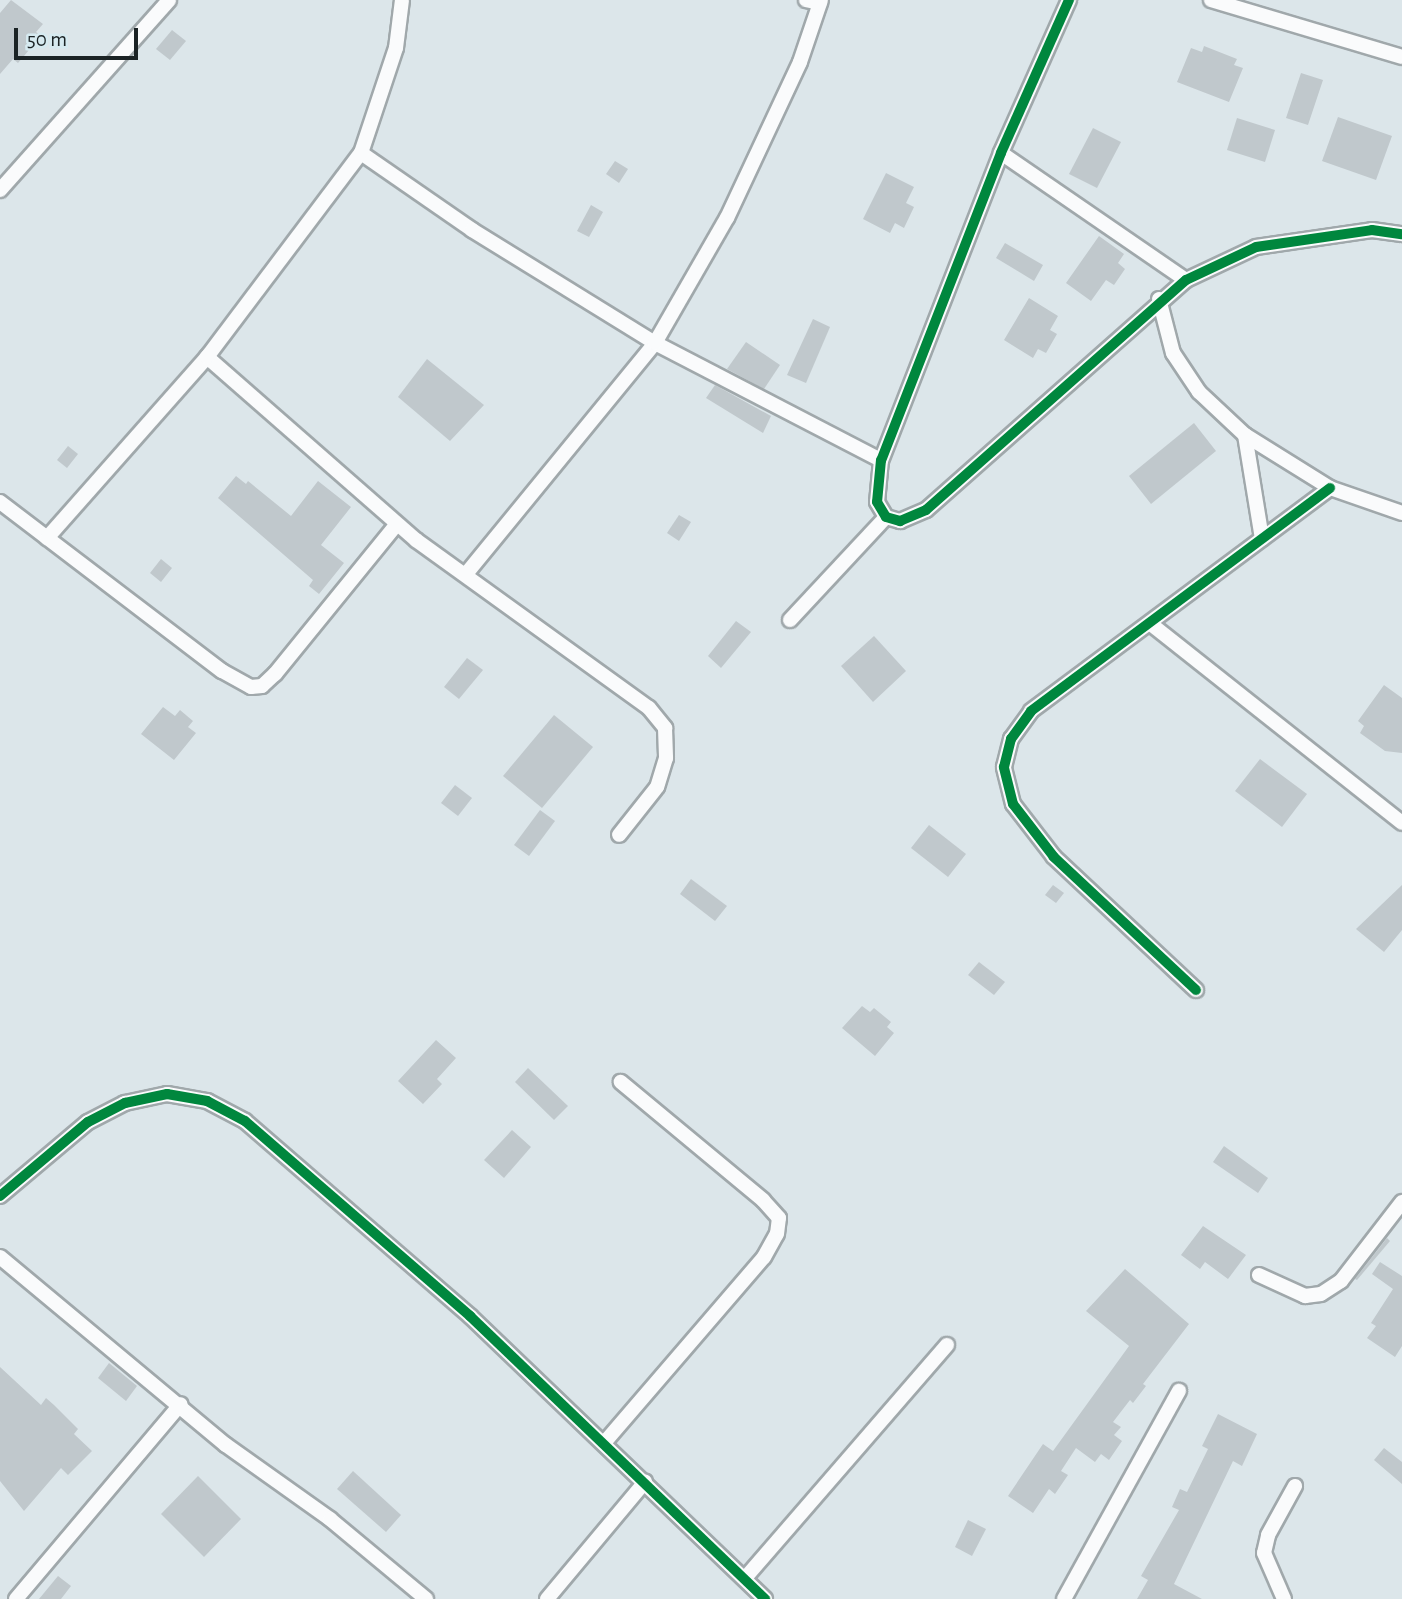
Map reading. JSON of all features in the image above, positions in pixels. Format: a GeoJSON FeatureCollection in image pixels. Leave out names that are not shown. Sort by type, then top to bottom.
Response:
{"type":"FeatureCollection","features":[{"type":"Feature","properties":{"kind":"street"},"geometry":{"type":"LineString","coordinates":[[0,190],[169,0]]}},
{"type":"Feature","properties":{"kind":"street"},"geometry":{"type":"LineString","coordinates":[[47,538],[207,357],[361,153],[396,48],[403,6],[412,0]]}},
{"type":"Feature","properties":{"kind":"street"},"geometry":{"type":"LineString","coordinates":[[1069,0],[1001,153],[881,460],[877,502],[886,517],[900,521],[926,510],[1160,299],[1186,280],[1255,247],[1372,230],[1402,234]]}},
{"type":"Feature","properties":{"kind":"street"},"geometry":{"type":"LineString","coordinates":[[1210,0],[1402,57]]}},
{"type":"Feature","properties":{"kind":"street"},"geometry":{"type":"LineString","coordinates":[[466,574],[654,343],[727,218],[800,62],[816,1]]}},
{"type":"Feature","properties":{"kind":"street"},"geometry":{"type":"LineString","coordinates":[[361,153],[472,230],[654,343],[881,460]]}},
{"type":"Feature","properties":{"kind":"street"},"geometry":{"type":"LineString","coordinates":[[1001,153],[1186,280]]}},
{"type":"Feature","properties":{"kind":"street"},"geometry":{"type":"LineString","coordinates":[[1160,299],[1173,353],[1199,391],[1245,435],[1330,488],[1402,513]]}},
{"type":"Feature","properties":{"kind":"street"},"geometry":{"type":"LineString","coordinates":[[207,357],[397,524],[649,708],[665,728],[666,758],[656,787],[619,835]]}},
{"type":"Feature","properties":{"kind":"street"},"geometry":{"type":"LineString","coordinates":[[1245,435],[1262,539]]}},
{"type":"Feature","properties":{"kind":"street"},"geometry":{"type":"LineString","coordinates":[[1196,990],[1054,857],[1013,804],[1004,767],[1012,739],[1031,711],[1330,488]]}},
{"type":"Feature","properties":{"kind":"street"},"geometry":{"type":"LineString","coordinates":[[0,502],[222,671],[251,687],[262,686],[275,674],[397,524]]}},
{"type":"Feature","properties":{"kind":"street"},"geometry":{"type":"LineString","coordinates":[[790,620],[886,517]]}},
{"type":"Feature","properties":{"kind":"street"},"geometry":{"type":"LineString","coordinates":[[1150,624],[1402,823]]}},
{"type":"Feature","properties":{"kind":"street"},"geometry":{"type":"LineString","coordinates":[[604,1443],[764,1257],[777,1234],[779,1218],[762,1200],[621,1082]]}},
{"type":"Feature","properties":{"kind":"street"},"geometry":{"type":"LineString","coordinates":[[0,1196],[88,1122],[124,1103],[167,1094],[207,1101],[256,1129],[470,1316],[746,1577],[765,1599]]}},
{"type":"Feature","properties":{"kind":"street"},"geometry":{"type":"LineString","coordinates":[[1259,1275],[1305,1296],[1321,1294],[1341,1281],[1402,1202]]}},
{"type":"Feature","properties":{"kind":"street"},"geometry":{"type":"LineString","coordinates":[[0,1257],[181,1404],[226,1445],[330,1519],[426,1599]]}},
{"type":"Feature","properties":{"kind":"street"},"geometry":{"type":"LineString","coordinates":[[746,1577],[947,1345]]}},
{"type":"Feature","properties":{"kind":"street"},"geometry":{"type":"LineString","coordinates":[[1065,1599],[1179,1391]]}},
{"type":"Feature","properties":{"kind":"street"},"geometry":{"type":"LineString","coordinates":[[16,1599],[181,1404]]}},
{"type":"Feature","properties":{"kind":"street"},"geometry":{"type":"LineString","coordinates":[[547,1599],[645,1482]]}},
{"type":"Feature","properties":{"kind":"street"},"geometry":{"type":"LineString","coordinates":[[1284,1599],[1264,1553],[1268,1535],[1295,1486]]}},
{"type":"Feature","properties":{"kind":"building"},"geometry":{"type":"Polygon","coordinates":[[[11,0],[43,24],[36,32],[41,36],[18,63],[13,59],[0,74],[0,13],[11,0]]]}},
{"type":"Feature","properties":{"kind":"building"},"geometry":{"type":"Polygon","coordinates":[[[172,30],[186,41],[170,60],[156,49],[172,30]]]}},
{"type":"Feature","properties":{"kind":"building"},"geometry":{"type":"Polygon","coordinates":[[[1204,46],[1237,59],[1234,65],[1243,68],[1229,102],[1177,82],[1191,48],[1202,52],[1204,46]]]}},
{"type":"Feature","properties":{"kind":"building"},"geometry":{"type":"Polygon","coordinates":[[[1301,73],[1323,80],[1308,125],[1286,118],[1301,73]]]}},
{"type":"Feature","properties":{"kind":"building"},"geometry":{"type":"Polygon","coordinates":[[[1338,117],[1392,136],[1376,180],[1322,161],[1338,117]]]}},
{"type":"Feature","properties":{"kind":"building"},"geometry":{"type":"Polygon","coordinates":[[[1237,118],[1275,130],[1265,162],[1227,150],[1237,118]]]}},
{"type":"Feature","properties":{"kind":"building"},"geometry":{"type":"Polygon","coordinates":[[[1093,128],[1121,142],[1097,188],[1069,174],[1093,128]]]}},
{"type":"Feature","properties":{"kind":"building"},"geometry":{"type":"Polygon","coordinates":[[[615,161],[628,169],[619,183],[606,174],[615,161]]]}},
{"type":"Feature","properties":{"kind":"building"},"geometry":{"type":"Polygon","coordinates":[[[886,173],[914,187],[906,203],[914,207],[904,228],[895,223],[890,233],[863,219],[886,173]]]}},
{"type":"Feature","properties":{"kind":"building"},"geometry":{"type":"Polygon","coordinates":[[[591,205],[603,212],[589,237],[577,231],[591,205]]]}},
{"type":"Feature","properties":{"kind":"building"},"geometry":{"type":"Polygon","coordinates":[[[1099,236],[1124,254],[1118,263],[1125,269],[1114,285],[1106,280],[1091,301],[1066,283],[1099,236]]]}},
{"type":"Feature","properties":{"kind":"building"},"geometry":{"type":"Polygon","coordinates":[[[1005,243],[1043,265],[1034,281],[996,258],[1005,243]]]}},
{"type":"Feature","properties":{"kind":"building"},"geometry":{"type":"Polygon","coordinates":[[[1029,298],[1058,316],[1050,330],[1057,334],[1046,353],[1038,349],[1033,358],[1004,340],[1029,298]]]}},
{"type":"Feature","properties":{"kind":"building"},"geometry":{"type":"Polygon","coordinates":[[[813,319],[830,327],[806,383],[787,375],[813,319]]]}},
{"type":"Feature","properties":{"kind":"building"},"geometry":{"type":"Polygon","coordinates":[[[746,342],[780,365],[764,389],[727,369],[746,342]]]}},
{"type":"Feature","properties":{"kind":"building"},"geometry":{"type":"Polygon","coordinates":[[[427,359],[484,405],[450,441],[398,397],[427,359]]]}},
{"type":"Feature","properties":{"kind":"building"},"geometry":{"type":"Polygon","coordinates":[[[715,385],[771,416],[763,433],[706,398],[715,385]]]}},
{"type":"Feature","properties":{"kind":"building"},"geometry":{"type":"Polygon","coordinates":[[[1194,423],[1216,451],[1151,504],[1129,476],[1194,423]]]}},
{"type":"Feature","properties":{"kind":"building"},"geometry":{"type":"Polygon","coordinates":[[[68,446],[78,454],[67,468],[57,460],[68,446]]]}},
{"type":"Feature","properties":{"kind":"building"},"geometry":{"type":"Polygon","coordinates":[[[236,476],[246,484],[248,481],[291,516],[318,481],[351,507],[321,545],[344,563],[319,594],[309,586],[313,580],[218,498],[236,476]]]}},
{"type":"Feature","properties":{"kind":"building"},"geometry":{"type":"Polygon","coordinates":[[[679,515],[691,522],[679,541],[667,533],[679,515]]]}},
{"type":"Feature","properties":{"kind":"building"},"geometry":{"type":"Polygon","coordinates":[[[161,559],[172,568],[161,582],[150,573],[161,559]]]}},
{"type":"Feature","properties":{"kind":"building"},"geometry":{"type":"Polygon","coordinates":[[[736,621],[751,632],[721,668],[708,656],[736,621]]]}},
{"type":"Feature","properties":{"kind":"building"},"geometry":{"type":"Polygon","coordinates":[[[874,636],[906,671],[873,702],[841,666],[874,636]]]}},
{"type":"Feature","properties":{"kind":"building"},"geometry":{"type":"Polygon","coordinates":[[[467,658],[483,670],[459,699],[444,687],[467,658]]]}},
{"type":"Feature","properties":{"kind":"building"},"geometry":{"type":"Polygon","coordinates":[[[1384,685],[1402,698],[1402,753],[1385,751],[1360,733],[1364,726],[1358,721],[1384,685]]]}},
{"type":"Feature","properties":{"kind":"building"},"geometry":{"type":"Polygon","coordinates":[[[163,707],[175,716],[180,710],[193,721],[188,727],[196,733],[174,760],[141,734],[163,707]]]}},
{"type":"Feature","properties":{"kind":"building"},"geometry":{"type":"Polygon","coordinates":[[[554,715],[593,747],[542,808],[503,776],[554,715]]]}},
{"type":"Feature","properties":{"kind":"building"},"geometry":{"type":"Polygon","coordinates":[[[1260,759],[1307,794],[1282,827],[1235,791],[1260,759]]]}},
{"type":"Feature","properties":{"kind":"building"},"geometry":{"type":"Polygon","coordinates":[[[455,785],[472,798],[458,816],[441,803],[455,785]]]}},
{"type":"Feature","properties":{"kind":"building"},"geometry":{"type":"Polygon","coordinates":[[[540,810],[555,821],[529,856],[514,845],[540,810]]]}},
{"type":"Feature","properties":{"kind":"building"},"geometry":{"type":"Polygon","coordinates":[[[929,825],[966,854],[948,877],[911,848],[929,825]]]}},
{"type":"Feature","properties":{"kind":"building"},"geometry":{"type":"Polygon","coordinates":[[[691,879],[727,906],[715,921],[680,894],[691,879]]]}},
{"type":"Feature","properties":{"kind":"building"},"geometry":{"type":"Polygon","coordinates":[[[1053,885],[1064,893],[1056,903],[1045,895],[1053,885]]]}},
{"type":"Feature","properties":{"kind":"building"},"geometry":{"type":"Polygon","coordinates":[[[1402,885],[1402,930],[1384,952],[1356,929],[1402,885]]]}},
{"type":"Feature","properties":{"kind":"building"},"geometry":{"type":"Polygon","coordinates":[[[979,962],[1005,982],[994,995],[968,975],[979,962]]]}},
{"type":"Feature","properties":{"kind":"building"},"geometry":{"type":"Polygon","coordinates":[[[862,1006],[870,1012],[874,1008],[891,1022],[887,1027],[894,1033],[875,1056],[842,1028],[862,1006]]]}},
{"type":"Feature","properties":{"kind":"building"},"geometry":{"type":"Polygon","coordinates":[[[436,1040],[456,1058],[437,1079],[442,1084],[423,1104],[398,1081],[436,1040]]]}},
{"type":"Feature","properties":{"kind":"building"},"geometry":{"type":"Polygon","coordinates":[[[528,1068],[568,1106],[554,1120],[515,1082],[528,1068]]]}},
{"type":"Feature","properties":{"kind":"building"},"geometry":{"type":"Polygon","coordinates":[[[512,1130],[531,1147],[504,1178],[484,1160],[512,1130]]]}},
{"type":"Feature","properties":{"kind":"building"},"geometry":{"type":"Polygon","coordinates":[[[1224,1146],[1268,1178],[1258,1193],[1213,1162],[1224,1146]]]}},
{"type":"Feature","properties":{"kind":"building"},"geometry":{"type":"Polygon","coordinates":[[[1203,1226],[1246,1255],[1228,1279],[1205,1262],[1200,1269],[1181,1255],[1203,1226]]]}},
{"type":"Feature","properties":{"kind":"building"},"geometry":{"type":"Polygon","coordinates":[[[1387,1238],[1390,1241],[1357,1280],[1355,1279],[1387,1238]]]}},
{"type":"Feature","properties":{"kind":"building"},"geometry":{"type":"Polygon","coordinates":[[[1380,1262],[1402,1276],[1402,1346],[1395,1357],[1367,1338],[1376,1326],[1371,1323],[1393,1289],[1372,1274],[1380,1262]]]}},
{"type":"Feature","properties":{"kind":"building"},"geometry":{"type":"Polygon","coordinates":[[[1125,1269],[1189,1324],[1143,1384],[1146,1386],[1133,1403],[1130,1400],[1113,1422],[1121,1427],[1114,1435],[1122,1441],[1109,1460],[1101,1454],[1095,1462],[1076,1448],[1061,1471],[1068,1475],[1055,1494],[1049,1489],[1033,1513],[1008,1496],[1043,1444],[1053,1451],[1129,1346],[1086,1311],[1125,1269]]]}},
{"type":"Feature","properties":{"kind":"building"},"geometry":{"type":"Polygon","coordinates":[[[109,1363],[137,1386],[126,1401],[98,1378],[109,1363]]]}},
{"type":"Feature","properties":{"kind":"building"},"geometry":{"type":"Polygon","coordinates":[[[0,1367],[41,1405],[46,1398],[54,1405],[78,1429],[74,1434],[92,1451],[68,1475],[61,1468],[24,1511],[0,1481],[0,1367]]]}},
{"type":"Feature","properties":{"kind":"building"},"geometry":{"type":"Polygon","coordinates":[[[1218,1414],[1257,1434],[1242,1466],[1233,1461],[1174,1584],[1202,1599],[1137,1599],[1148,1580],[1141,1576],[1179,1510],[1172,1507],[1180,1489],[1187,1492],[1208,1449],[1202,1446],[1218,1414]]]}},
{"type":"Feature","properties":{"kind":"building"},"geometry":{"type":"Polygon","coordinates":[[[1384,1448],[1402,1462],[1402,1484],[1374,1460],[1384,1448]]]}},
{"type":"Feature","properties":{"kind":"building"},"geometry":{"type":"Polygon","coordinates":[[[353,1471],[401,1515],[386,1532],[337,1489],[353,1471]]]}},
{"type":"Feature","properties":{"kind":"building"},"geometry":{"type":"Polygon","coordinates":[[[198,1476],[241,1519],[204,1557],[161,1514],[198,1476]]]}},
{"type":"Feature","properties":{"kind":"building"},"geometry":{"type":"Polygon","coordinates":[[[968,1520],[986,1529],[972,1556],[955,1547],[968,1520]]]}},
{"type":"Feature","properties":{"kind":"building"},"geometry":{"type":"Polygon","coordinates":[[[58,1576],[71,1586],[61,1599],[39,1599],[58,1576]]]}},
{"type":"Feature","properties":{"kind":"cycle path"},"geometry":{"type":"LineString","coordinates":[[1069,0],[1001,153],[881,460],[877,502],[886,517],[900,521],[926,510],[1186,280],[1256,247],[1372,230],[1402,234]]}},
{"type":"Feature","properties":{"kind":"cycle path"},"geometry":{"type":"LineString","coordinates":[[1196,990],[1054,857],[1013,804],[1004,767],[1011,739],[1031,711],[1330,488]]}},
{"type":"Feature","properties":{"kind":"cycle path"},"geometry":{"type":"LineString","coordinates":[[0,1196],[88,1122],[125,1103],[167,1094],[207,1101],[245,1121],[470,1316],[765,1599]]}}]}
